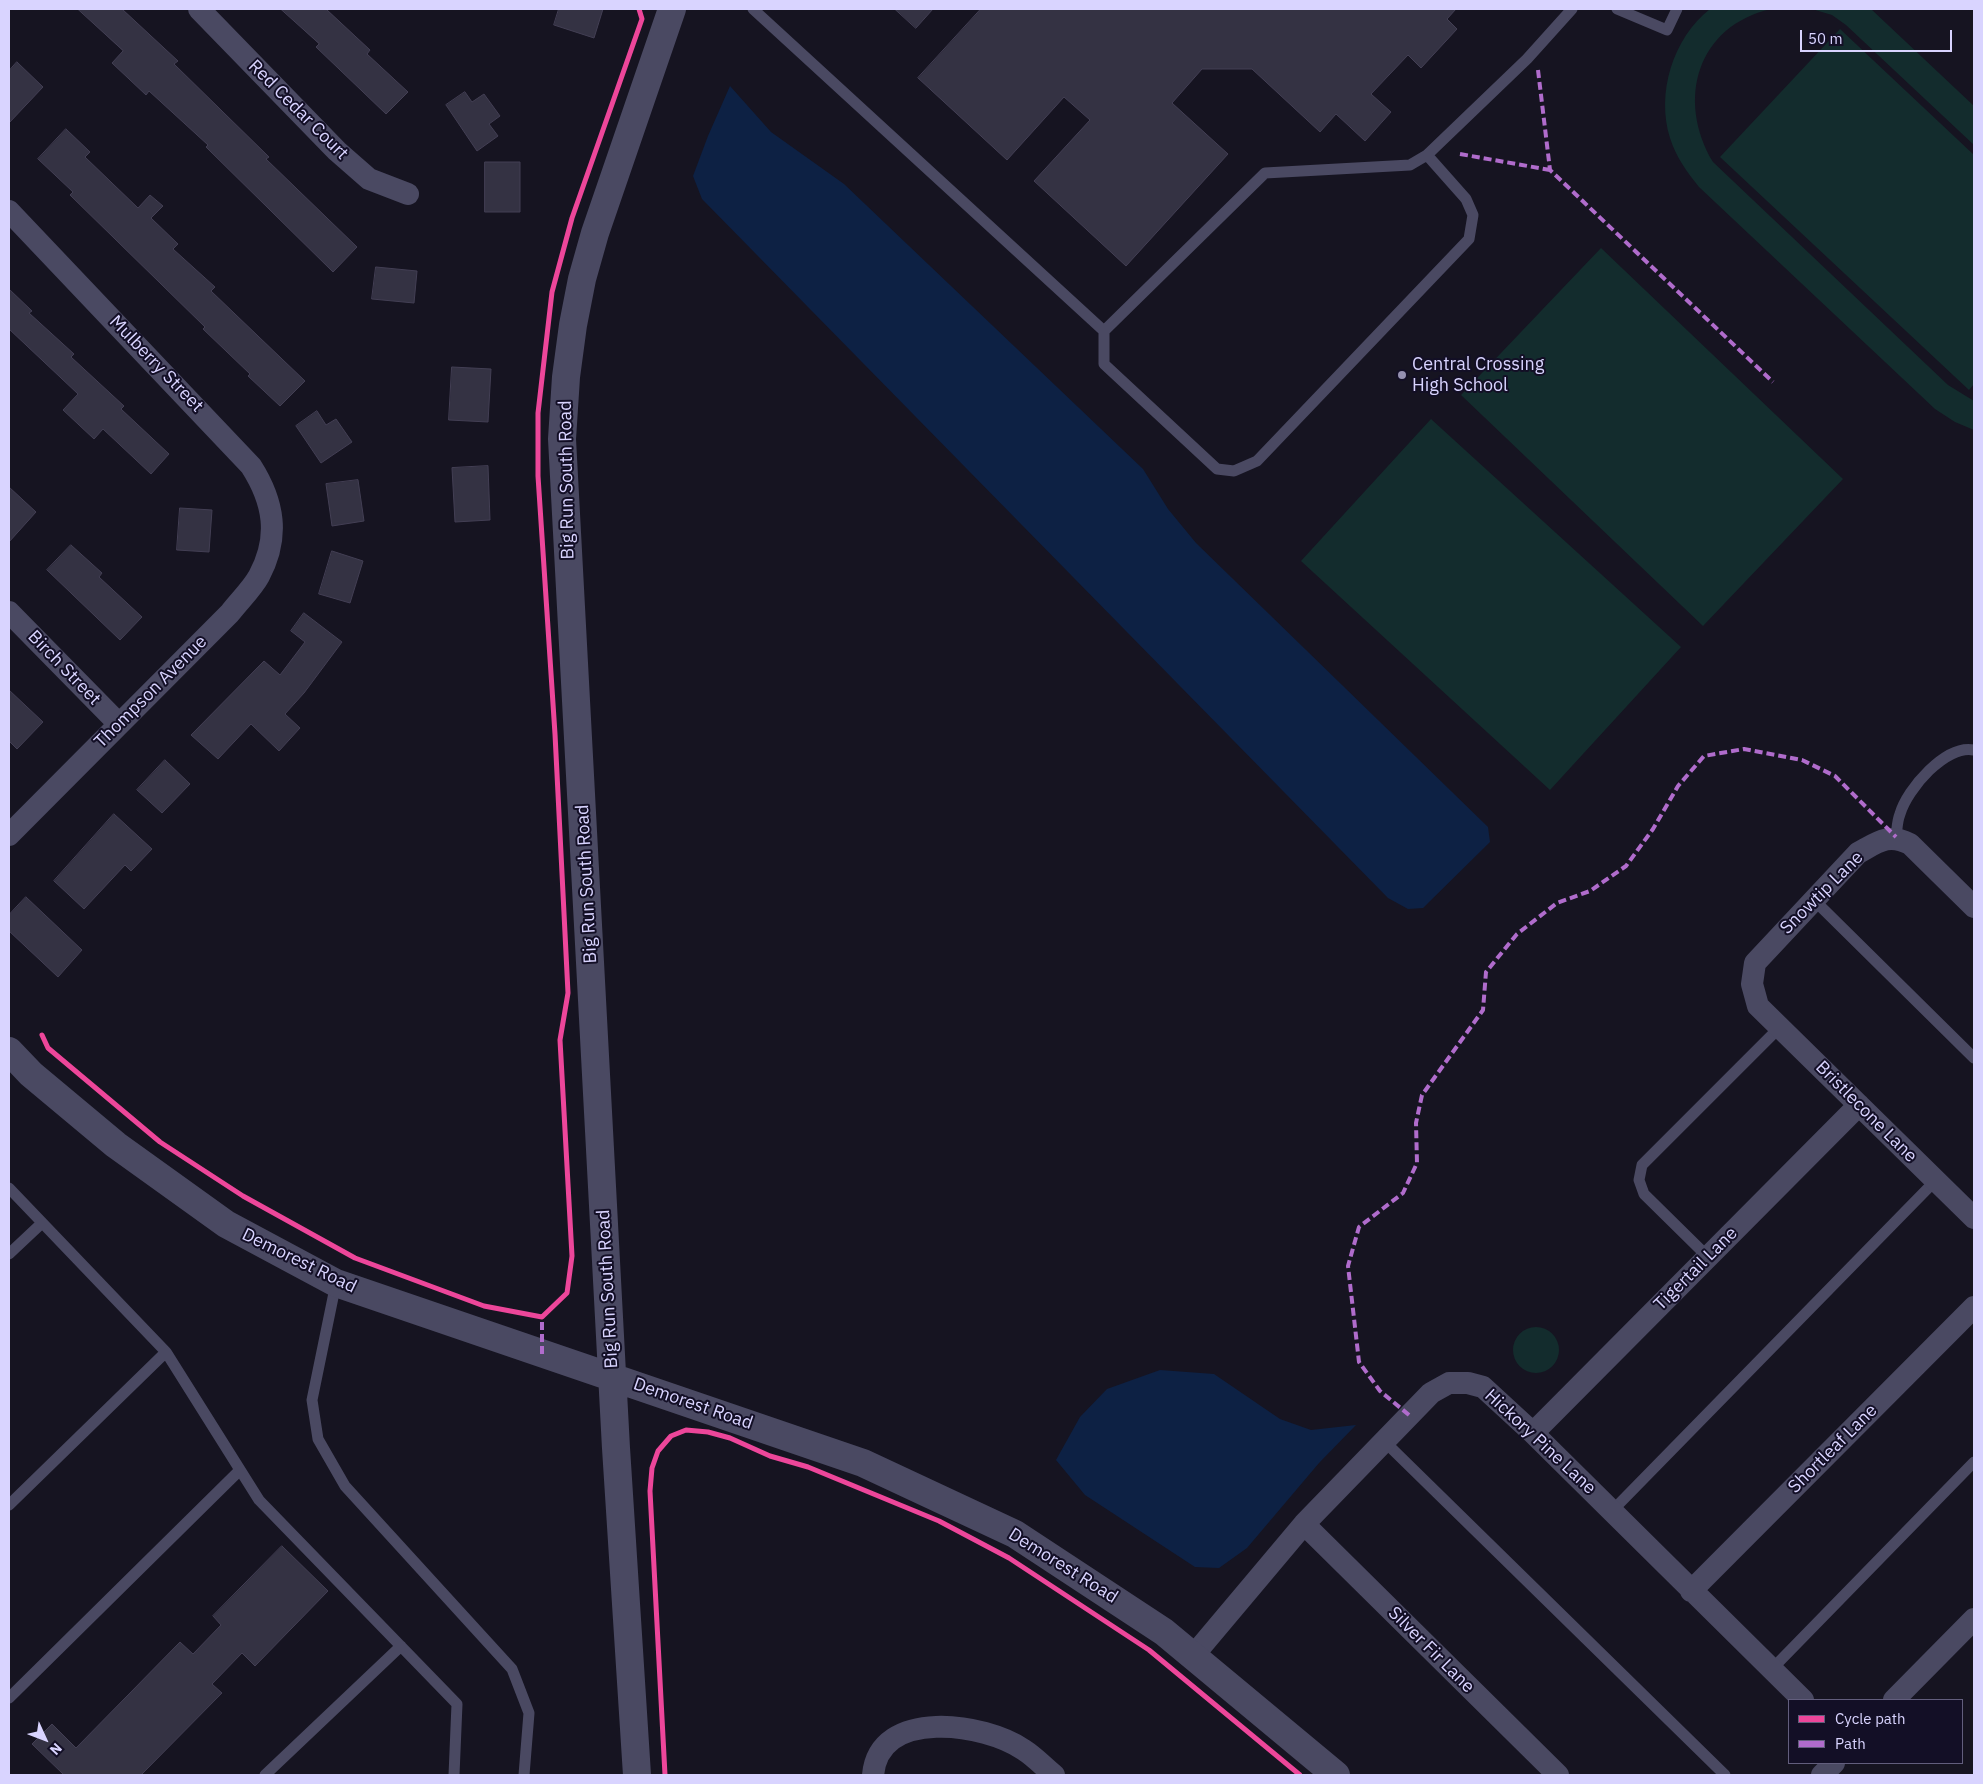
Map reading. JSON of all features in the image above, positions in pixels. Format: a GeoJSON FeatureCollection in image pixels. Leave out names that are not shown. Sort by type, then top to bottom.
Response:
{"type":"FeatureCollection","features":[{"type":"Feature","properties":{"kind":"street","name":"Red Cedar Court"},"geometry":{"type":"LineString","coordinates":[[200,9],[337,151],[369,179],[408,194]]}},
{"type":"Feature","properties":{"kind":"street","name":"Big Run South Road"},"geometry":{"type":"LineString","coordinates":[[637,1775],[612,1377],[563,421],[571,334],[582,279],[595,233],[672,9]]}},
{"type":"Feature","properties":{"kind":"street","name":"Mulberry Street"},"geometry":{"type":"LineString","coordinates":[[9,211],[251,466],[263,486],[270,508],[273,535]]}},
{"type":"Feature","properties":{"kind":"street","name":"Thompson Avenue"},"geometry":{"type":"LineString","coordinates":[[9,835],[230,613],[258,578],[267,557],[273,535]]}},
{"type":"Feature","properties":{"kind":"street","name":"Birch Street"},"geometry":{"type":"LineString","coordinates":[[9,612],[118,724]]}},
{"type":"Feature","properties":{"kind":"street","name":"Snowtip Lane"},"geometry":{"type":"LineString","coordinates":[[1758,1006],[1752,984],[1755,963],[1858,853],[1878,842],[1896,837]]}},
{"type":"Feature","properties":{"kind":"street"},"geometry":{"type":"LineString","coordinates":[[1896,837],[1910,844],[1974,907]]}},
{"type":"Feature","properties":{"kind":"street","name":"Bristlecone Lane"},"geometry":{"type":"LineString","coordinates":[[1758,1006],[1974,1218]]}},
{"type":"Feature","properties":{"kind":"street","name":"Demorest Road"},"geometry":{"type":"LineString","coordinates":[[9,1051],[31,1074],[116,1145],[226,1224],[336,1283],[863,1463],[1015,1534],[1164,1632],[1336,1775]]}},
{"type":"Feature","properties":{"kind":"street","name":"Tigertail Lane"},"geometry":{"type":"LineString","coordinates":[[1533,1433],[1859,1105]]}},
{"type":"Feature","properties":{"kind":"street","name":"Shortleaf Lane"},"geometry":{"type":"LineString","coordinates":[[1691,1591],[1974,1307]]}},
{"type":"Feature","properties":{"kind":"street","name":"Hickory Pine Lane"},"geometry":{"type":"LineString","coordinates":[[1193,1656],[1304,1524],[1431,1393],[1449,1383],[1468,1383],[1483,1387],[1533,1433],[1802,1699]]}},
{"type":"Feature","properties":{"kind":"street","name":"Silver Fir Lane"},"geometry":{"type":"LineString","coordinates":[[1304,1524],[1558,1775]]}},
{"type":"Feature","properties":{"kind":"street"},"geometry":{"type":"LineString","coordinates":[[1895,1699],[1974,1619]]}},
{"type":"Feature","properties":{"kind":"street"},"geometry":{"type":"LineString","coordinates":[[873,1775],[874,1763],[887,1744],[906,1731],[934,1726],[968,1730],[1000,1739],[1024,1750],[1054,1775]]}},
{"type":"Feature","properties":{"kind":"street"},"geometry":{"type":"LineString","coordinates":[[1822,1775],[1833,1764]]}},
{"type":"Feature","properties":{"kind":"lane"},"geometry":{"type":"LineString","coordinates":[[753,9],[1104,331]]}},
{"type":"Feature","properties":{"kind":"lane"},"geometry":{"type":"LineString","coordinates":[[1428,155],[1466,199],[1472,215],[1469,239],[1257,462],[1234,471],[1218,469],[1104,364],[1104,331],[1265,173],[1410,165],[1428,155],[1528,59],[1572,9]]}},
{"type":"Feature","properties":{"kind":"lane"},"geometry":{"type":"LineString","coordinates":[[1617,9],[1667,30],[1677,9]]}},
{"type":"Feature","properties":{"kind":"lane"},"geometry":{"type":"LineString","coordinates":[[1896,837],[1900,814],[1909,793],[1926,774],[1948,755],[1967,748],[1974,750]]}},
{"type":"Feature","properties":{"kind":"lane"},"geometry":{"type":"LineString","coordinates":[[1814,900],[1974,1058]]}},
{"type":"Feature","properties":{"kind":"lane"},"geometry":{"type":"LineString","coordinates":[[1708,1257],[1644,1194],[1639,1180],[1642,1164],[1780,1027]]}},
{"type":"Feature","properties":{"kind":"lane"},"geometry":{"type":"LineString","coordinates":[[1612,1511],[1936,1180]]}},
{"type":"Feature","properties":{"kind":"lane"},"geometry":{"type":"LineString","coordinates":[[9,1188],[166,1352],[260,1500],[457,1704],[454,1775]]}},
{"type":"Feature","properties":{"kind":"lane"},"geometry":{"type":"LineString","coordinates":[[9,1254],[42,1222]]}},
{"type":"Feature","properties":{"kind":"lane"},"geometry":{"type":"LineString","coordinates":[[336,1283],[312,1400],[318,1439],[345,1486],[512,1669],[529,1713],[524,1775]]}},
{"type":"Feature","properties":{"kind":"lane"},"geometry":{"type":"LineString","coordinates":[[9,1505],[166,1352]]}},
{"type":"Feature","properties":{"kind":"lane"},"geometry":{"type":"LineString","coordinates":[[1384,1441],[1725,1775]]}},
{"type":"Feature","properties":{"kind":"lane"},"geometry":{"type":"LineString","coordinates":[[1771,1670],[1974,1462]]}},
{"type":"Feature","properties":{"kind":"lane"},"geometry":{"type":"LineString","coordinates":[[9,1698],[240,1470]]}},
{"type":"Feature","properties":{"kind":"lane"},"geometry":{"type":"LineString","coordinates":[[265,1775],[401,1646]]}},
{"type":"Feature","properties":{"kind":"green space"},"geometry":{"type":"Polygon","coordinates":[[[1710,9],[1771,9],[1746,18],[1726,31],[1710,49],[1700,69],[1696,91],[1696,114],[1702,138],[1713,162],[1948,385],[1974,401],[1974,430],[1955,422],[1935,409],[1699,187],[1682,164],[1672,145],[1666,121],[1667,85],[1677,51],[1686,35],[1710,9]]]}},
{"type":"Feature","properties":{"kind":"green space"},"geometry":{"type":"Polygon","coordinates":[[[1812,9],[1871,9],[1974,106],[1974,145],[1846,25],[1832,15],[1812,9]]]}},
{"type":"Feature","properties":{"kind":"green space"},"geometry":{"type":"Polygon","coordinates":[[[1840,29],[1974,155],[1974,384],[1969,390],[1720,157],[1840,29]]]}},
{"type":"Feature","properties":{"kind":"green space"},"geometry":{"type":"Polygon","coordinates":[[[1601,248],[1843,479],[1703,626],[1461,395],[1601,248]]]}},
{"type":"Feature","properties":{"kind":"green space"},"geometry":{"type":"Polygon","coordinates":[[[1431,419],[1681,647],[1550,790],[1301,561],[1431,419]]]}},
{"type":"Feature","properties":{"kind":"green space"},"geometry":{"type":"Polygon","coordinates":[[[1536,1327],[1549,1331],[1555,1337],[1559,1350],[1555,1363],[1549,1369],[1536,1373],[1523,1369],[1517,1363],[1513,1350],[1517,1337],[1523,1331],[1536,1327]]]}},
{"type":"Feature","properties":{"kind":"water"},"geometry":{"type":"Polygon","coordinates":[[[730,86],[771,132],[844,184],[1143,469],[1168,509],[1196,543],[1488,827],[1490,842],[1423,908],[1408,909],[1388,898],[702,199],[693,176],[730,86]]]}},
{"type":"Feature","properties":{"kind":"water"},"geometry":{"type":"Polygon","coordinates":[[[1160,1370],[1214,1374],[1280,1419],[1311,1430],[1356,1425],[1319,1463],[1247,1548],[1219,1568],[1195,1567],[1085,1495],[1056,1460],[1080,1417],[1107,1389],[1160,1370]]]}},
{"type":"Feature","properties":{"kind":"building"},"geometry":{"type":"Polygon","coordinates":[[[78,9],[122,9],[178,61],[174,64],[269,157],[266,159],[357,247],[333,272],[206,147],[208,145],[149,91],[146,95],[112,63],[123,51],[78,9]]]}},
{"type":"Feature","properties":{"kind":"building"},"geometry":{"type":"Polygon","coordinates":[[[281,9],[326,9],[370,50],[367,54],[408,92],[386,114],[316,47],[319,44],[281,9]]]}},
{"type":"Feature","properties":{"kind":"building"},"geometry":{"type":"Polygon","coordinates":[[[559,9],[603,9],[594,38],[554,25],[559,9]]]}},
{"type":"Feature","properties":{"kind":"building"},"geometry":{"type":"Polygon","coordinates":[[[895,9],[933,9],[916,28],[895,9]]]}},
{"type":"Feature","properties":{"kind":"building"},"geometry":{"type":"Polygon","coordinates":[[[981,9],[1456,9],[1447,19],[1457,29],[1421,68],[1408,55],[1371,94],[1391,112],[1365,141],[1336,114],[1320,132],[1252,69],[1202,69],[1172,103],[1228,154],[1126,266],[1034,181],[1090,120],[1064,97],[1007,160],[918,78],[981,9]]]}},
{"type":"Feature","properties":{"kind":"building"},"geometry":{"type":"Polygon","coordinates":[[[17,62],[43,87],[9,123],[9,71],[17,62]]]}},
{"type":"Feature","properties":{"kind":"building"},"geometry":{"type":"Polygon","coordinates":[[[465,92],[472,102],[484,94],[500,116],[489,124],[498,136],[477,151],[446,105],[465,92]]]}},
{"type":"Feature","properties":{"kind":"building"},"geometry":{"type":"Polygon","coordinates":[[[66,129],[90,152],[85,157],[138,208],[150,195],[163,206],[151,218],[178,244],[173,249],[215,287],[211,291],[305,381],[280,406],[203,329],[205,327],[70,195],[73,192],[38,159],[66,129]]]}},
{"type":"Feature","properties":{"kind":"building"},"geometry":{"type":"Polygon","coordinates":[[[485,162],[520,162],[520,212],[485,212],[485,162]]]}},
{"type":"Feature","properties":{"kind":"building"},"geometry":{"type":"Polygon","coordinates":[[[376,267],[417,271],[414,303],[372,299],[376,267]]]}},
{"type":"Feature","properties":{"kind":"building"},"geometry":{"type":"Polygon","coordinates":[[[9,289],[32,311],[29,313],[74,354],[71,357],[124,406],[121,409],[169,454],[151,474],[103,429],[94,439],[63,410],[78,394],[9,329],[9,289]]]}},
{"type":"Feature","properties":{"kind":"building"},"geometry":{"type":"Polygon","coordinates":[[[452,367],[491,369],[488,422],[449,420],[452,367]]]}},
{"type":"Feature","properties":{"kind":"building"},"geometry":{"type":"Polygon","coordinates":[[[317,411],[326,425],[336,419],[352,442],[321,463],[296,426],[317,411]]]}},
{"type":"Feature","properties":{"kind":"building"},"geometry":{"type":"Polygon","coordinates":[[[488,466],[490,520],[455,522],[452,468],[488,466]]]}},
{"type":"Feature","properties":{"kind":"building"},"geometry":{"type":"Polygon","coordinates":[[[358,480],[364,521],[332,526],[326,484],[358,480]]]}},
{"type":"Feature","properties":{"kind":"building"},"geometry":{"type":"Polygon","coordinates":[[[9,487],[36,512],[9,542],[9,487]]]}},
{"type":"Feature","properties":{"kind":"building"},"geometry":{"type":"Polygon","coordinates":[[[180,508],[212,510],[209,552],[177,550],[180,508]]]}},
{"type":"Feature","properties":{"kind":"building"},"geometry":{"type":"Polygon","coordinates":[[[71,545],[102,573],[99,577],[142,617],[120,640],[47,570],[71,545]]]}},
{"type":"Feature","properties":{"kind":"building"},"geometry":{"type":"Polygon","coordinates":[[[332,551],[363,561],[350,603],[319,594],[332,551]]]}},
{"type":"Feature","properties":{"kind":"building"},"geometry":{"type":"Polygon","coordinates":[[[304,613],[342,642],[304,693],[285,714],[300,728],[279,751],[251,724],[218,759],[191,735],[264,661],[280,675],[305,642],[291,631],[304,613]]]}},
{"type":"Feature","properties":{"kind":"building"},"geometry":{"type":"Polygon","coordinates":[[[9,690],[43,722],[17,749],[9,741],[9,690]]]}},
{"type":"Feature","properties":{"kind":"building"},"geometry":{"type":"Polygon","coordinates":[[[165,760],[190,784],[162,813],[137,790],[165,760]]]}},
{"type":"Feature","properties":{"kind":"building"},"geometry":{"type":"Polygon","coordinates":[[[114,814],[152,849],[131,871],[125,865],[84,909],[54,881],[114,814]]]}},
{"type":"Feature","properties":{"kind":"building"},"geometry":{"type":"Polygon","coordinates":[[[26,897],[82,950],[58,977],[9,931],[9,915],[26,897]]]}},
{"type":"Feature","properties":{"kind":"building"},"geometry":{"type":"Polygon","coordinates":[[[282,1546],[328,1591],[255,1666],[242,1653],[212,1684],[222,1693],[141,1775],[64,1775],[32,1744],[52,1724],[76,1748],[180,1642],[193,1654],[221,1625],[213,1616],[282,1546]]]}},
{"type":"Feature","properties":{"kind":"marked path"},"geometry":{"type":"LineString","coordinates":[[1538,70],[1550,170],[1773,382]]}},
{"type":"Feature","properties":{"kind":"marked path"},"geometry":{"type":"LineString","coordinates":[[1460,154],[1550,170]]}},
{"type":"Feature","properties":{"kind":"marked path"},"geometry":{"type":"LineString","coordinates":[[1409,1415],[1380,1391],[1359,1362],[1348,1266],[1359,1227],[1403,1193],[1417,1163],[1416,1123],[1422,1095],[1483,1010],[1486,972],[1517,934],[1557,903],[1590,891],[1626,866],[1653,829],[1678,786],[1704,756],[1744,749],[1802,760],[1835,776],[1896,837]]}},
{"type":"Feature","properties":{"kind":"marked path"},"geometry":{"type":"LineString","coordinates":[[542,1317],[542,1354]]}},
{"type":"Feature","properties":{"kind":"cycle path"},"geometry":{"type":"LineString","coordinates":[[42,1035],[48,1048],[160,1142],[243,1196],[355,1258],[484,1306],[542,1317],[567,1293],[572,1256],[560,1040],[568,993],[555,734],[538,476],[538,413],[552,292],[572,218],[642,19],[639,9]]}},
{"type":"Feature","properties":{"kind":"cycle path"},"geometry":{"type":"LineString","coordinates":[[665,1775],[650,1491],[652,1468],[658,1451],[671,1436],[686,1430],[708,1432],[730,1438],[770,1456],[808,1467],[939,1521],[1009,1558],[1149,1650],[1300,1775]]}},
{"type":"Feature","properties":{"kind":"place","name":"Central Crossing High School"},"geometry":{"type":"Point","coordinates":[1402,375]}}]}
